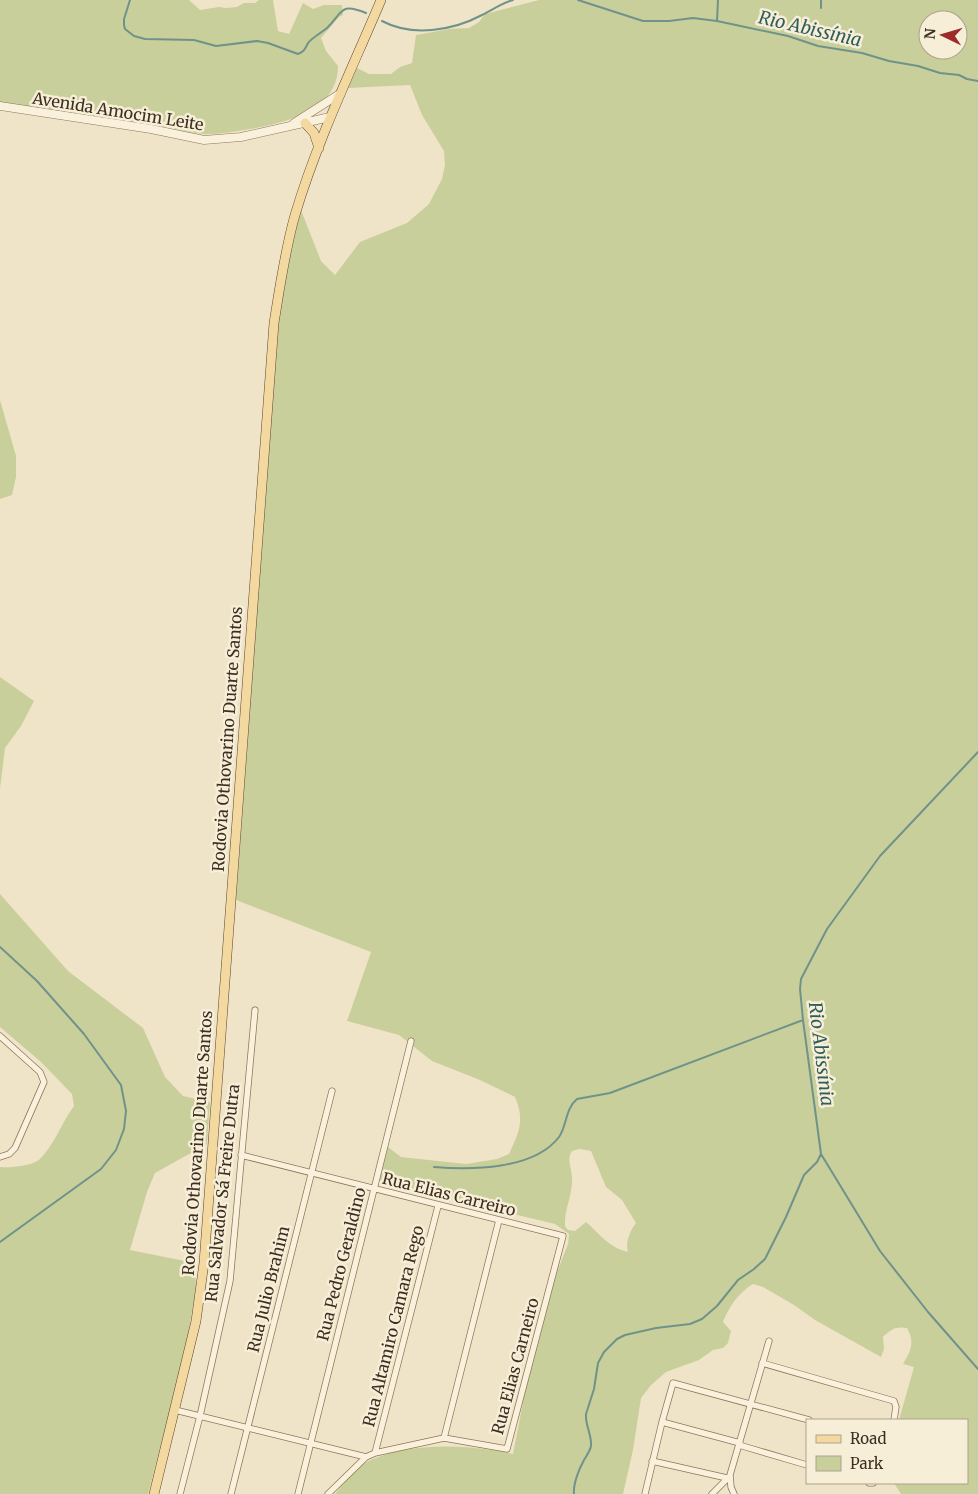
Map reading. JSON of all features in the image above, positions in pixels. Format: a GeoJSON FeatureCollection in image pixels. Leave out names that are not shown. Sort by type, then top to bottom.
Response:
{"type":"FeatureCollection","features":[{"type":"Feature","properties":{"kind":"main road","name":"Rodovia Othovarino Duarte Santos"},"geometry":{"type":"LineString","coordinates":[[154,1494],[196,1321],[204,1263],[274,322],[283,266],[295,215],[330,117],[381,0]]}},
{"type":"Feature","properties":{"kind":"main road"},"geometry":{"type":"LineString","coordinates":[[305,123],[314,133],[319,148]]}},
{"type":"Feature","properties":{"kind":"street","name":"Avenida Amocim Leite"},"geometry":{"type":"LineString","coordinates":[[290,125],[341,93]]}},
{"type":"Feature","properties":{"kind":"street","name":"Avenida Amocim Leite"},"geometry":{"type":"LineString","coordinates":[[0,106],[151,129],[204,140],[260,134],[290,125],[330,117]]}},
{"type":"Feature","properties":{"kind":"street","name":"Rua Salvador Sá Freire Dutra"},"geometry":{"type":"LineString","coordinates":[[180,1494],[200,1416],[230,1280],[255,1010]]}},
{"type":"Feature","properties":{"kind":"street"},"geometry":{"type":"LineString","coordinates":[[0,1036],[40,1072],[44,1082],[15,1148],[9,1154],[0,1157]]}},
{"type":"Feature","properties":{"kind":"street","name":"Rua Pedro Geraldino"},"geometry":{"type":"LineString","coordinates":[[298,1494],[411,1041]]}},
{"type":"Feature","properties":{"kind":"street","name":"Rua Julio Brahim"},"geometry":{"type":"LineString","coordinates":[[231,1494],[332,1092]]}},
{"type":"Feature","properties":{"kind":"street","name":"Rua Elias Carreiro"},"geometry":{"type":"LineString","coordinates":[[242,1155],[311,1174],[563,1236]]}},
{"type":"Feature","properties":{"kind":"street","name":"Rua Altamiro Camara Rego"},"geometry":{"type":"LineString","coordinates":[[375,1453],[438,1206]]}},
{"type":"Feature","properties":{"kind":"street"},"geometry":{"type":"LineString","coordinates":[[444,1438],[499,1220]]}},
{"type":"Feature","properties":{"kind":"street","name":"Rua Elias Carneiro"},"geometry":{"type":"LineString","coordinates":[[366,1457],[375,1453],[444,1438],[507,1449],[563,1236]]}},
{"type":"Feature","properties":{"kind":"street"},"geometry":{"type":"LineString","coordinates":[[712,1494],[729,1477],[769,1341]]}},
{"type":"Feature","properties":{"kind":"street"},"geometry":{"type":"LineString","coordinates":[[762,1363],[894,1401],[896,1407],[894,1419]]}},
{"type":"Feature","properties":{"kind":"street"},"geometry":{"type":"LineString","coordinates":[[645,1494],[673,1383],[806,1419]]}},
{"type":"Feature","properties":{"kind":"street"},"geometry":{"type":"LineString","coordinates":[[175,1410],[366,1457]]}},
{"type":"Feature","properties":{"kind":"street"},"geometry":{"type":"LineString","coordinates":[[662,1422],[806,1465]]}},
{"type":"Feature","properties":{"kind":"street"},"geometry":{"type":"LineString","coordinates":[[328,1494],[366,1457]]}},
{"type":"Feature","properties":{"kind":"street"},"geometry":{"type":"LineString","coordinates":[[652,1462],[729,1477]]}},
{"type":"Feature","properties":{"kind":"street"},"geometry":{"type":"LineString","coordinates":[[729,1477],[734,1494]]}},
{"type":"Feature","properties":{"kind":"green space"},"geometry":{"type":"Polygon","coordinates":[[[0,0],[189,0],[200,10],[237,7],[244,3],[255,3],[259,0],[273,0],[278,31],[289,34],[303,3],[313,9],[324,5],[342,5],[343,15],[339,17],[321,38],[326,51],[338,66],[335,82],[328,95],[318,105],[290,120],[244,130],[212,134],[0,102],[0,0]]]}},
{"type":"Feature","properties":{"kind":"green space"},"geometry":{"type":"Polygon","coordinates":[[[539,0],[978,0],[978,1494],[901,1494],[895,1484],[968,1484],[968,1419],[899,1419],[914,1367],[903,1364],[911,1346],[911,1338],[907,1328],[900,1327],[894,1329],[883,1337],[884,1349],[881,1357],[815,1320],[763,1287],[753,1284],[735,1301],[723,1322],[731,1331],[728,1343],[723,1348],[713,1350],[699,1360],[666,1372],[651,1385],[641,1398],[633,1450],[623,1494],[335,1494],[363,1464],[397,1451],[417,1448],[457,1447],[513,1454],[530,1367],[557,1272],[568,1244],[569,1234],[555,1224],[379,1182],[388,1147],[401,1157],[466,1164],[497,1159],[509,1154],[520,1126],[520,1113],[515,1097],[480,1080],[432,1061],[399,1035],[347,1021],[371,952],[236,900],[279,306],[294,236],[301,210],[321,261],[335,275],[360,242],[407,223],[429,204],[442,179],[445,165],[444,151],[422,115],[410,85],[348,88],[357,68],[369,74],[391,74],[400,67],[412,63],[416,35],[449,29],[469,28],[479,22],[485,14],[539,0]],[[579,1149],[572,1151],[569,1158],[572,1184],[565,1226],[568,1230],[575,1231],[586,1222],[605,1240],[615,1247],[628,1252],[627,1244],[636,1223],[622,1200],[606,1187],[591,1151],[579,1149]]]}},
{"type":"Feature","properties":{"kind":"green space"},"geometry":{"type":"Polygon","coordinates":[[[0,400],[16,456],[16,477],[12,495],[0,499],[0,400]]]}},
{"type":"Feature","properties":{"kind":"green space"},"geometry":{"type":"Polygon","coordinates":[[[0,677],[34,701],[21,726],[5,748],[0,789],[0,677]]]}},
{"type":"Feature","properties":{"kind":"green space"},"geometry":{"type":"Polygon","coordinates":[[[0,894],[68,971],[143,1028],[165,1077],[183,1096],[210,1102],[207,1144],[155,1173],[147,1192],[130,1250],[195,1263],[196,1288],[186,1347],[148,1494],[0,1494],[0,1167],[26,1165],[39,1160],[49,1148],[74,1106],[72,1094],[41,1062],[0,1027],[0,894]]]}},
{"type":"Feature","properties":{"kind":"waterway","name":"Rio Abissínia"},"geometry":{"type":"LineString","coordinates":[[130,0],[124,25],[125,29],[134,36],[145,39],[194,40],[216,46],[257,41],[298,54],[305,49],[312,39],[327,28],[343,10],[351,8],[366,13]]}},
{"type":"Feature","properties":{"kind":"waterway","name":"Rio Abissínia"},"geometry":{"type":"LineString","coordinates":[[382,21],[406,29],[432,30],[445,28],[470,21],[513,0]]}},
{"type":"Feature","properties":{"kind":"waterway","name":"Rio Abissínia"},"geometry":{"type":"LineString","coordinates":[[578,0],[643,21],[669,21],[693,18],[717,21],[788,36],[818,46],[862,53],[978,81]]}},
{"type":"Feature","properties":{"kind":"waterway"},"geometry":{"type":"LineString","coordinates":[[717,21],[718,0]]}},
{"type":"Feature","properties":{"kind":"waterway"},"geometry":{"type":"LineString","coordinates":[[821,0],[821,8]]}},
{"type":"Feature","properties":{"kind":"waterway","name":"Rio Abissínia"},"geometry":{"type":"LineString","coordinates":[[978,752],[880,856],[827,929],[801,979],[800,989],[821,1154],[880,1251],[928,1312],[978,1369]]}},
{"type":"Feature","properties":{"kind":"waterway"},"geometry":{"type":"LineString","coordinates":[[0,947],[37,981],[84,1034],[121,1085],[126,1111],[124,1129],[116,1150],[101,1169],[0,1242]]}},
{"type":"Feature","properties":{"kind":"waterway"},"geometry":{"type":"LineString","coordinates":[[434,1167],[483,1168],[501,1166],[534,1156],[548,1148],[559,1137],[570,1108],[577,1099],[610,1093],[803,1020]]}},
{"type":"Feature","properties":{"kind":"waterway"},"geometry":{"type":"LineString","coordinates":[[574,1494],[574,1486],[580,1468],[591,1446],[586,1414],[594,1389],[598,1363],[604,1352],[617,1339],[625,1335],[656,1328],[690,1324],[702,1319],[717,1306],[738,1280],[765,1259],[804,1175],[817,1162],[821,1154]]}}]}
